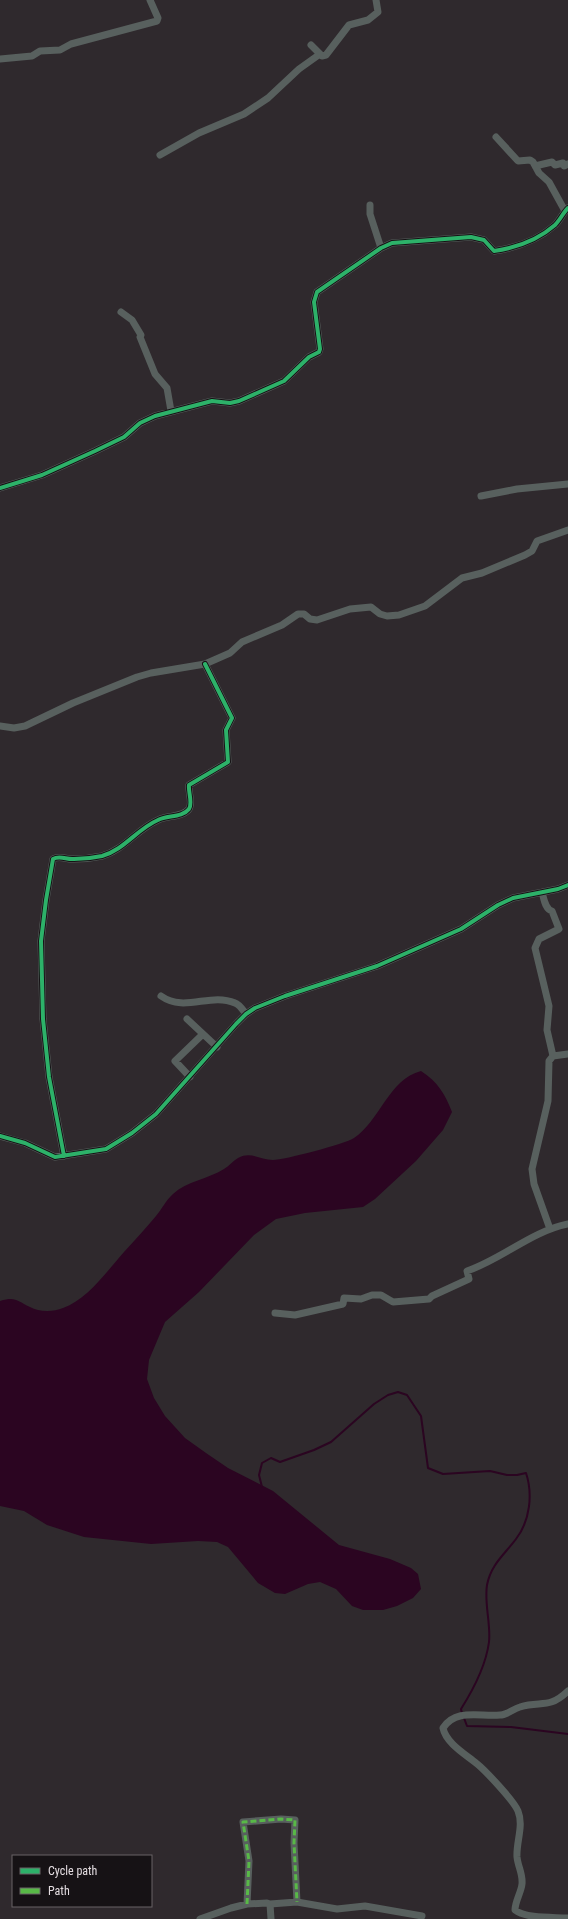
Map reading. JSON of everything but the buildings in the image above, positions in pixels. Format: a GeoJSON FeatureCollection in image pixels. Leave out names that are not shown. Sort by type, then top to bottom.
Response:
{"type":"FeatureCollection","features":[{"type":"Feature","properties":{"kind":"street"},"geometry":{"type":"LineString","coordinates":[[0,59],[32,56],[40,50],[60,50],[71,44],[157,21],[158,18],[150,0]]}},
{"type":"Feature","properties":{"kind":"street"},"geometry":{"type":"LineString","coordinates":[[311,44],[322,56],[326,55],[349,25],[368,20],[378,12],[376,0]]}},
{"type":"Feature","properties":{"kind":"street"},"geometry":{"type":"LineString","coordinates":[[160,155],[200,133],[244,114],[268,98],[299,69],[320,54]]}},
{"type":"Feature","properties":{"kind":"street"},"geometry":{"type":"LineString","coordinates":[[0,488],[42,475],[124,437],[140,423],[155,416],[212,401],[230,403],[239,401],[284,381],[320,349],[314,302],[317,292],[381,248],[392,243],[470,237],[484,240],[494,251],[503,250],[517,246],[539,236],[555,225],[566,209],[549,182],[539,173],[530,160],[518,161],[496,137]]}},
{"type":"Feature","properties":{"kind":"street"},"geometry":{"type":"LineString","coordinates":[[535,166],[552,162],[555,165],[563,163],[564,166],[568,164]]}},
{"type":"Feature","properties":{"kind":"street"},"geometry":{"type":"LineString","coordinates":[[370,205],[370,214],[381,248]]}},
{"type":"Feature","properties":{"kind":"street"},"geometry":{"type":"LineString","coordinates":[[121,312],[132,320],[141,335],[140,338],[155,374],[167,388],[171,411]]}},
{"type":"Feature","properties":{"kind":"street"},"geometry":{"type":"LineString","coordinates":[[481,496],[517,489],[568,484]]}},
{"type":"Feature","properties":{"kind":"street"},"geometry":{"type":"LineString","coordinates":[[0,726],[14,728],[25,726],[73,703],[137,677],[151,673],[205,664],[230,653],[242,642],[282,625],[298,614],[304,614],[310,619],[317,620],[364,607],[371,607],[380,614],[386,616],[399,615],[415,610],[436,598],[462,578],[482,573],[526,555],[532,551],[537,541],[568,530]]}},
{"type":"Feature","properties":{"kind":"street"},"geometry":{"type":"LineString","coordinates":[[64,1156],[49,1076],[43,1019],[41,941],[46,900],[54,859],[58,857],[72,860],[101,856],[127,843],[142,829],[158,819],[184,813],[189,808],[191,803],[188,785],[228,762],[226,730],[232,718],[205,664]]}},
{"type":"Feature","properties":{"kind":"street"},"geometry":{"type":"LineString","coordinates":[[0,1136],[25,1143],[53,1156],[64,1156],[106,1149],[132,1133],[156,1114],[246,1014],[285,996],[377,966],[461,929],[498,905],[513,898],[568,885]]}},
{"type":"Feature","properties":{"kind":"street"},"geometry":{"type":"LineString","coordinates":[[542,892],[546,906],[548,910],[552,911],[559,929],[539,938],[535,948],[549,1006],[547,1030],[553,1056]]}},
{"type":"Feature","properties":{"kind":"street"},"geometry":{"type":"LineString","coordinates":[[162,996],[170,1002],[179,1004],[200,1001],[236,1003],[246,1014]]}},
{"type":"Feature","properties":{"kind":"street"},"geometry":{"type":"LineString","coordinates":[[187,1020],[217,1047]]}},
{"type":"Feature","properties":{"kind":"street"},"geometry":{"type":"LineString","coordinates":[[190,1077],[175,1061],[203,1034]]}},
{"type":"Feature","properties":{"kind":"street"},"geometry":{"type":"LineString","coordinates":[[550,1229],[534,1184],[532,1169],[546,1112],[550,1081],[549,1061],[553,1056],[568,1054]]}},
{"type":"Feature","properties":{"kind":"street"},"geometry":{"type":"LineString","coordinates":[[275,1313],[295,1316],[343,1304],[344,1298],[361,1299],[372,1295],[381,1295],[393,1302],[429,1299],[432,1296],[469,1279],[467,1270],[480,1266],[550,1229],[568,1224]]}},
{"type":"Feature","properties":{"kind":"street"},"geometry":{"type":"LineString","coordinates":[[568,1691],[558,1700],[546,1705],[520,1707],[501,1716],[467,1714],[454,1718],[446,1723],[443,1728],[444,1734],[465,1755],[477,1764],[511,1800],[518,1812],[520,1824],[517,1855],[518,1864],[522,1875],[522,1886],[515,1904],[515,1910],[521,1915],[529,1917],[568,1918]]}},
{"type":"Feature","properties":{"kind":"street"},"geometry":{"type":"LineString","coordinates":[[247,1904],[249,1861],[243,1822],[281,1819],[295,1820],[294,1843],[297,1902]]}},
{"type":"Feature","properties":{"kind":"street"},"geometry":{"type":"LineString","coordinates":[[200,1919],[247,1904],[297,1902],[337,1909],[365,1906],[422,1916]]}},
{"type":"Feature","properties":{"kind":"street"},"geometry":{"type":"LineString","coordinates":[[270,1904],[271,1919]]}},
{"type":"Feature","properties":{"kind":"shaded area"},"geometry":{"type":"Polygon","coordinates":[[[421,1071],[427,1075],[440,1089],[452,1112],[443,1130],[416,1161],[375,1199],[363,1207],[305,1213],[276,1219],[254,1235],[199,1292],[165,1322],[149,1360],[147,1379],[154,1398],[165,1416],[185,1438],[228,1468],[273,1491],[339,1545],[390,1559],[411,1568],[418,1574],[421,1589],[413,1598],[397,1606],[383,1610],[363,1610],[352,1606],[336,1589],[320,1582],[308,1584],[285,1594],[275,1593],[258,1583],[228,1547],[217,1542],[198,1541],[151,1544],[84,1537],[47,1525],[24,1511],[0,1506],[0,1301],[13,1299],[34,1309],[46,1311],[63,1308],[72,1304],[96,1284],[173,1194],[191,1183],[226,1168],[238,1158],[243,1156],[247,1155],[273,1160],[301,1155],[348,1141],[363,1131],[371,1122],[392,1091],[410,1076],[421,1071]]]}},
{"type":"Feature","properties":{"kind":"waterway"},"geometry":{"type":"LineString","coordinates":[[262,1487],[259,1475],[262,1463],[271,1458],[280,1462],[314,1450],[331,1442],[374,1404],[388,1395],[398,1392],[407,1395],[421,1416],[428,1468],[443,1474],[490,1471],[507,1475],[526,1473],[530,1498],[527,1516],[521,1532],[495,1565],[489,1578],[486,1592],[489,1642],[485,1660],[478,1677],[461,1709],[462,1714]]}},
{"type":"Feature","properties":{"kind":"waterway"},"geometry":{"type":"LineString","coordinates":[[464,1718],[467,1726],[511,1727],[568,1734]]}},
{"type":"Feature","properties":{"kind":"marked path"},"geometry":{"type":"LineString","coordinates":[[247,1904],[249,1861],[243,1822],[281,1819],[295,1820],[294,1843],[297,1902]]}},
{"type":"Feature","properties":{"kind":"cycle path"},"geometry":{"type":"LineString","coordinates":[[0,488],[42,475],[95,451],[124,437],[140,423],[155,416],[212,401],[230,403],[239,401],[284,381],[309,357],[319,352],[320,349],[314,302],[317,292],[381,248],[392,243],[471,237],[484,240],[494,251],[502,250],[534,239],[541,235],[555,225],[568,208]]}},
{"type":"Feature","properties":{"kind":"cycle path"},"geometry":{"type":"LineString","coordinates":[[64,1156],[49,1077],[43,1019],[41,941],[53,859],[58,857],[81,859],[102,856],[117,849],[150,824],[162,818],[186,812],[191,804],[189,785],[228,762],[226,730],[232,718],[205,664]]}},
{"type":"Feature","properties":{"kind":"cycle path"},"geometry":{"type":"LineString","coordinates":[[0,1136],[25,1143],[55,1157],[106,1149],[132,1133],[156,1114],[236,1024],[246,1014],[255,1008],[285,996],[377,966],[461,929],[498,905],[513,898],[558,889],[568,885]]}}]}
